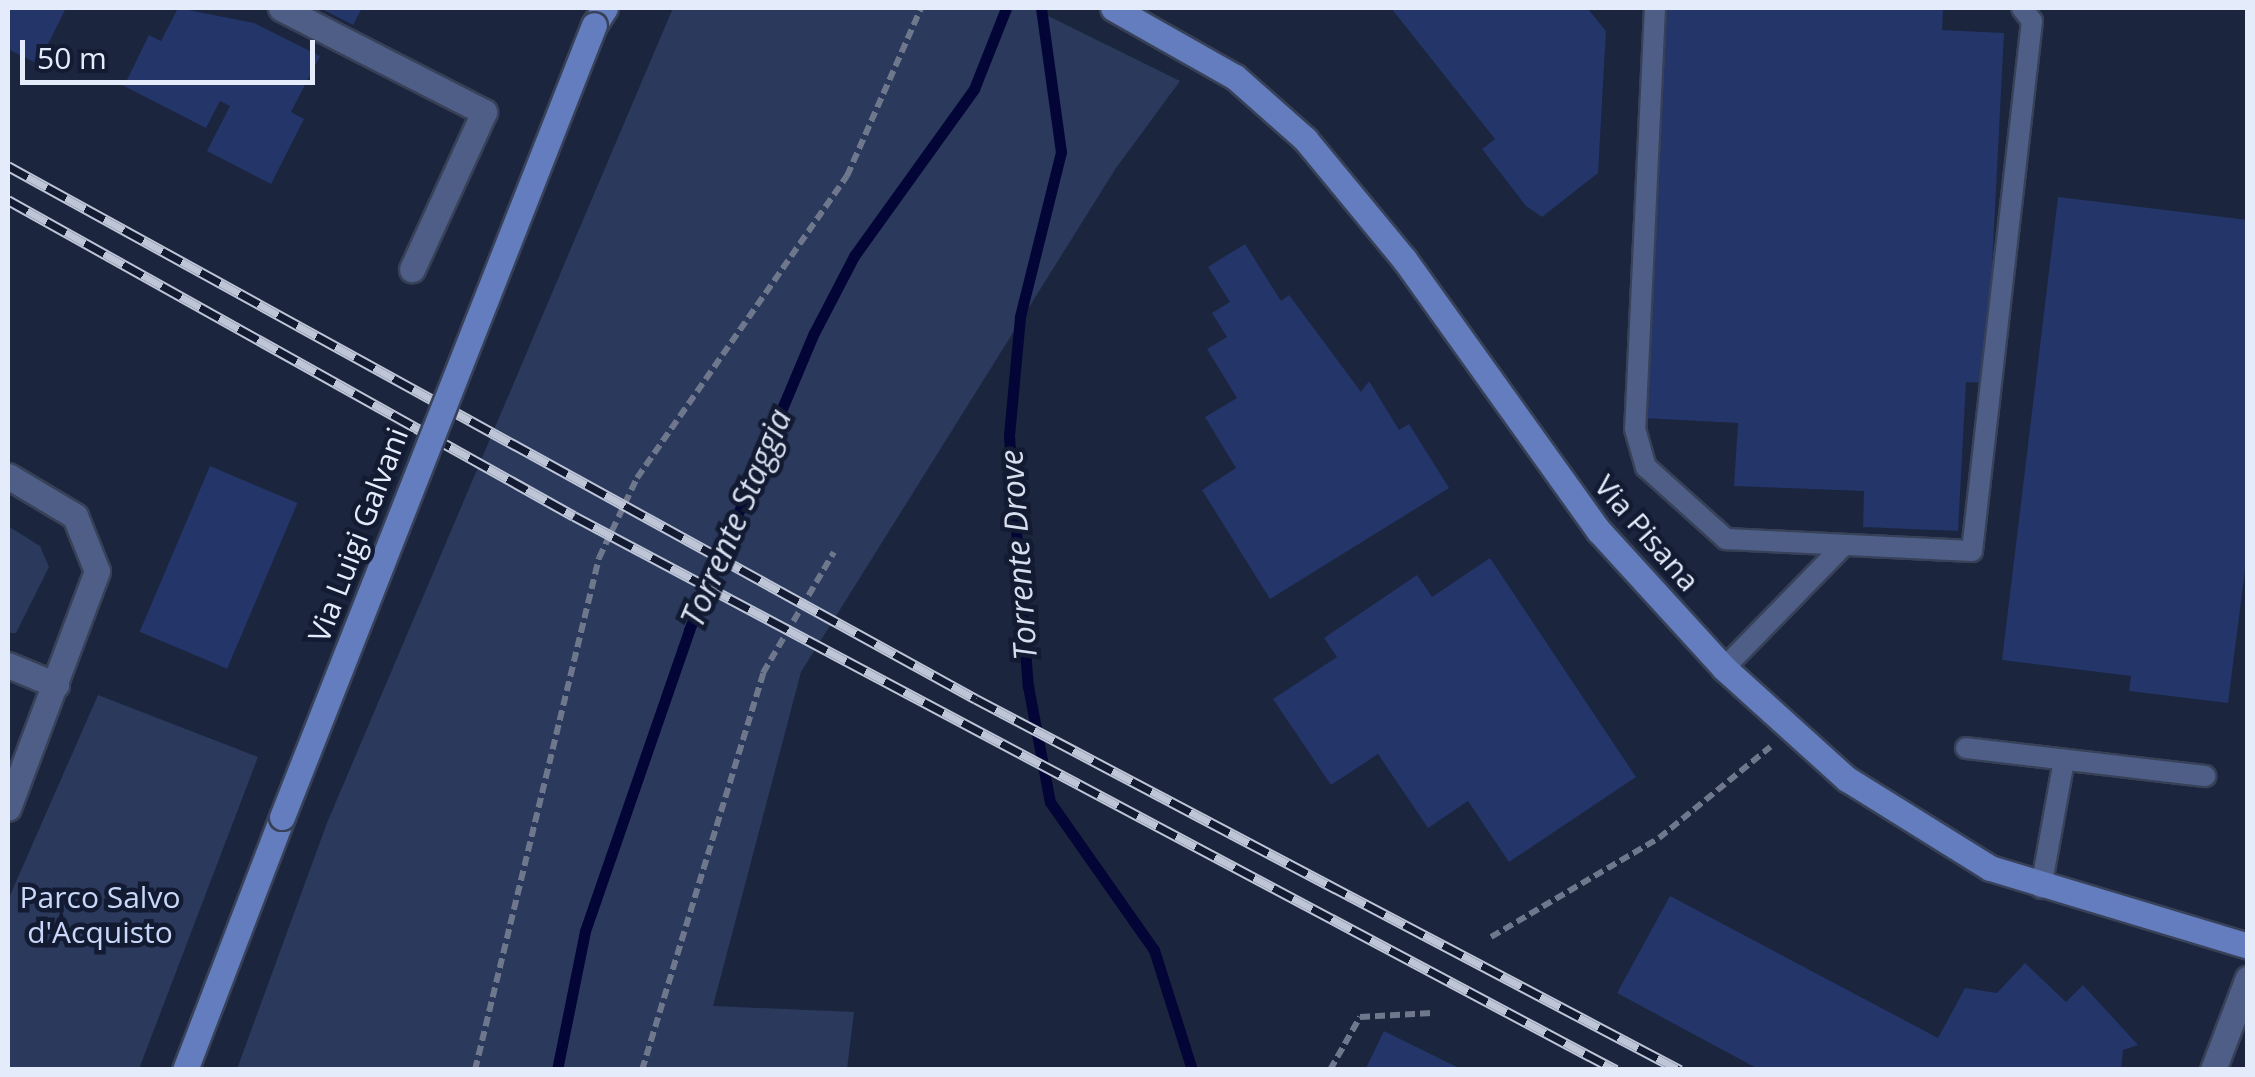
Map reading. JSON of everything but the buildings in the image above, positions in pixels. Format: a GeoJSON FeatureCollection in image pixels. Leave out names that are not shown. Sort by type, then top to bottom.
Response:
{"type":"FeatureCollection","features":[{"type":"Feature","properties":{"kind":"main road","name":"Via Pisana"},"geometry":{"type":"LineString","coordinates":[[1114,8],[1187,46],[1320,156],[1599,531],[1724,668],[1790,730],[1914,828],[2042,888],[2248,946]]}},
{"type":"Feature","properties":{"kind":"main road","name":"Via Luigi Galvani"},"geometry":{"type":"LineString","coordinates":[[185,1070],[598,13]]}},
{"type":"Feature","properties":{"kind":"street"},"geometry":{"type":"LineString","coordinates":[[280,8],[484,112],[412,270]]}},
{"type":"Feature","properties":{"kind":"street"},"geometry":{"type":"LineString","coordinates":[[8,476],[75,516],[95,549],[92,595],[8,808]]}},
{"type":"Feature","properties":{"kind":"street"},"geometry":{"type":"LineString","coordinates":[[8,665],[56,685]]}},
{"type":"Feature","properties":{"kind":"street"},"geometry":{"type":"LineString","coordinates":[[2213,1070],[2248,978]]}},
{"type":"Feature","properties":{"kind":"lane"},"geometry":{"type":"LineString","coordinates":[[1656,8],[1640,456],[1716,535],[1843,546],[1972,551],[2032,22],[2022,8]]}},
{"type":"Feature","properties":{"kind":"lane"},"geometry":{"type":"LineString","coordinates":[[1724,668],[1843,546]]}},
{"type":"Feature","properties":{"kind":"lane"},"geometry":{"type":"LineString","coordinates":[[1966,748],[2205,776]]}},
{"type":"Feature","properties":{"kind":"lane"},"geometry":{"type":"LineString","coordinates":[[2042,888],[2064,760]]}},
{"type":"Feature","properties":{"kind":"path"},"geometry":{"type":"LineString","coordinates":[[475,1070],[599,558],[637,478],[847,176],[921,8]]}},
{"type":"Feature","properties":{"kind":"path"},"geometry":{"type":"LineString","coordinates":[[642,1070],[763,673],[834,552]]}},
{"type":"Feature","properties":{"kind":"path"},"geometry":{"type":"LineString","coordinates":[[1491,937],[1659,838],[1790,730]]}},
{"type":"Feature","properties":{"kind":"path"},"geometry":{"type":"LineString","coordinates":[[1330,1070],[1360,1017],[1432,1013]]}},
{"type":"Feature","properties":{"kind":"green space"},"geometry":{"type":"Polygon","coordinates":[[[673,8],[1032,8],[1180,81],[1116,168],[801,672],[713,1006],[854,1012],[847,1069],[237,1069],[327,823],[673,8]]]}},
{"type":"Feature","properties":{"kind":"green space"},"geometry":{"type":"Polygon","coordinates":[[[8,526],[40,546],[49,567],[16,633],[8,633],[8,526]]]}},
{"type":"Feature","properties":{"kind":"green space","name":"Parco Salvo d'Acquisto"},"geometry":{"type":"Polygon","coordinates":[[[98,695],[258,757],[139,1069],[8,1069],[8,900],[98,695]]]}},
{"type":"Feature","properties":{"kind":"waterway","name":"Torrente Staggia"},"geometry":{"type":"LineString","coordinates":[[557,1070],[585,931],[689,630],[814,333],[854,256],[974,89],[1006,8]]}},
{"type":"Feature","properties":{"kind":"waterway","name":"Torrente Drove"},"geometry":{"type":"LineString","coordinates":[[1041,8],[1061,152],[1020,317],[1009,436],[1028,686],[1050,802],[1154,950],[1192,1070]]}},
{"type":"Feature","properties":{"kind":"railway"},"geometry":{"type":"LineString","coordinates":[[8,166],[976,699],[1680,1070]]}},
{"type":"Feature","properties":{"kind":"railway"},"geometry":{"type":"LineString","coordinates":[[8,200],[574,516],[1616,1070]]}}]}
